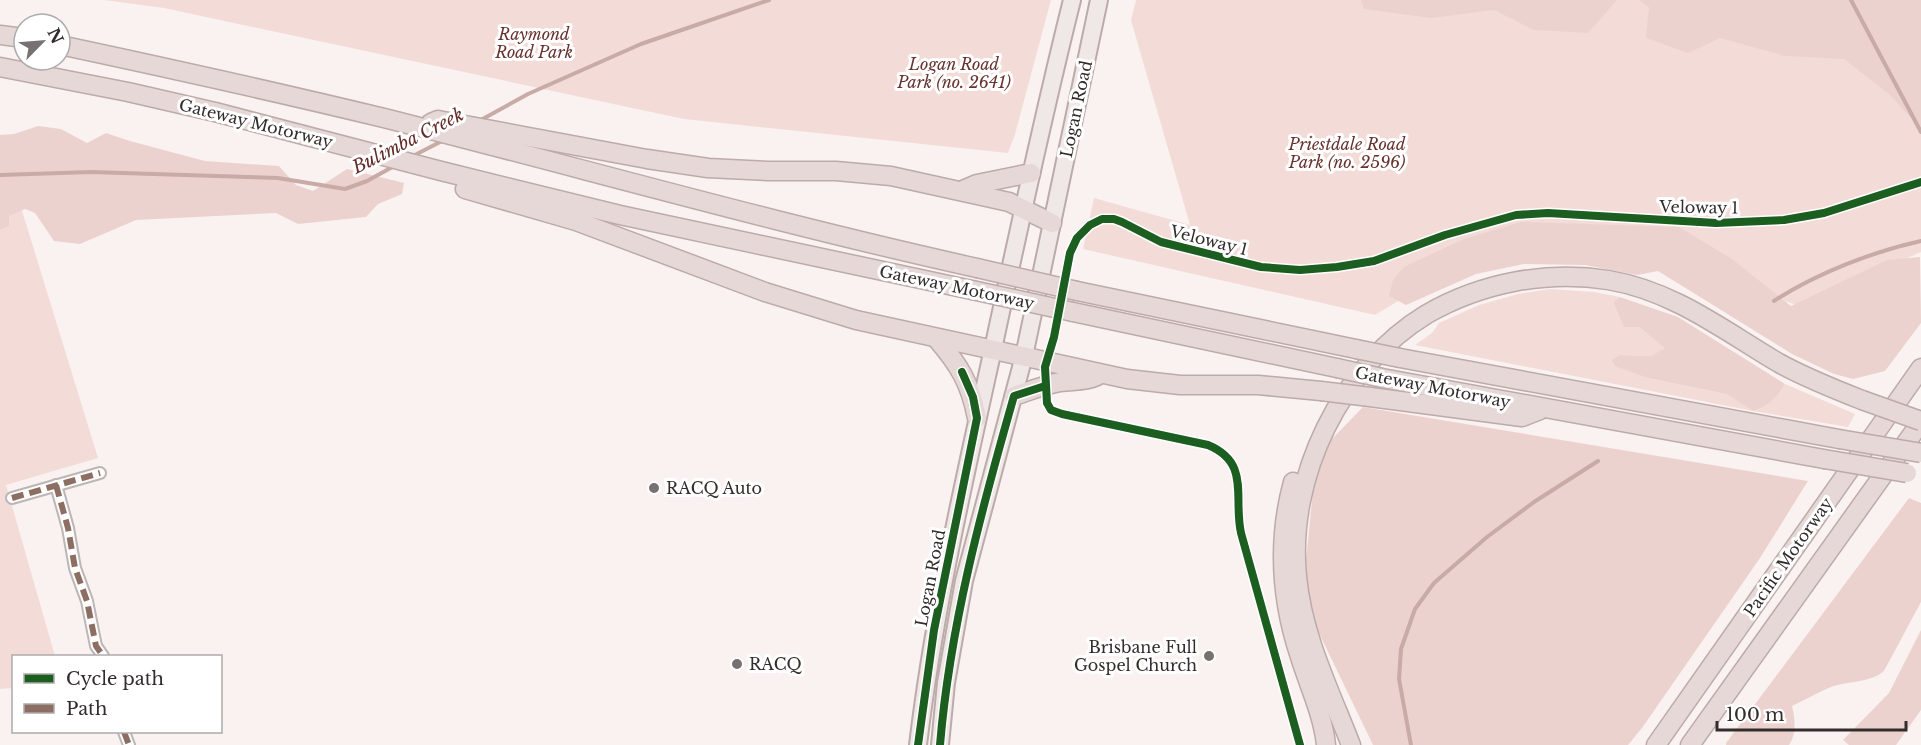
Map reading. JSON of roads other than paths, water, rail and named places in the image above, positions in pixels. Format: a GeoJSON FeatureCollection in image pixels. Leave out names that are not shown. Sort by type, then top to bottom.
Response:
{"type":"FeatureCollection","features":[{"type":"Feature","properties":{"kind":"highway","name":"Gateway Motorway"},"geometry":{"type":"LineString","coordinates":[[72,48],[242,84],[419,127],[479,135],[817,231],[1077,291],[1400,358],[1921,453]]}},
{"type":"Feature","properties":{"kind":"highway","name":"Gateway Motorway"},"geometry":{"type":"LineString","coordinates":[[0,67],[215,112],[373,153],[436,176],[1382,378],[1914,475]]}},
{"type":"Feature","properties":{"kind":"highway"},"geometry":{"type":"LineString","coordinates":[[479,135],[679,164],[757,171],[861,172],[891,176],[1009,202],[1052,224]]}},
{"type":"Feature","properties":{"kind":"highway"},"geometry":{"type":"LineString","coordinates":[[961,191],[977,184],[1031,173]]}},
{"type":"Feature","properties":{"kind":"highway"},"geometry":{"type":"LineString","coordinates":[[436,176],[576,220],[765,292],[830,313],[1101,374],[1180,385],[1258,385],[1522,417],[1544,408]]}},
{"type":"Feature","properties":{"kind":"highway"},"geometry":{"type":"LineString","coordinates":[[1351,745],[1313,646],[1304,615],[1297,576],[1297,536],[1302,498],[1323,433],[1364,369],[1410,326],[1428,314],[1477,292],[1509,283],[1552,277],[1608,280],[1665,296],[1812,380],[1921,421]]}},
{"type":"Feature","properties":{"kind":"highway"},"geometry":{"type":"LineString","coordinates":[[936,338],[958,364],[966,378],[977,418]]}},
{"type":"Feature","properties":{"kind":"highway","name":"Pacific Motorway"},"geometry":{"type":"LineString","coordinates":[[1656,745],[1921,368]]}},
{"type":"Feature","properties":{"kind":"highway"},"geometry":{"type":"LineString","coordinates":[[1014,396],[1055,383],[1088,381],[1101,374]]}},
{"type":"Feature","properties":{"kind":"highway","name":"Pacific Motorway"},"geometry":{"type":"LineString","coordinates":[[1690,745],[1921,421]]}},
{"type":"Feature","properties":{"kind":"highway"},"geometry":{"type":"LineString","coordinates":[[1323,433],[1304,452],[1299,464],[1286,513],[1282,563],[1285,600],[1292,631],[1322,724],[1326,745]]}},
{"type":"Feature","properties":{"kind":"main road","name":"Logan Road"},"geometry":{"type":"LineString","coordinates":[[918,745],[934,630],[977,418],[1072,0]]}},
{"type":"Feature","properties":{"kind":"main road","name":"Logan Road"},"geometry":{"type":"LineString","coordinates":[[940,745],[946,683],[964,581],[1024,357],[1099,0]]}},
{"type":"Feature","properties":{"kind":"street"},"geometry":{"type":"LineString","coordinates":[[12,498],[100,473]]}},
{"type":"Feature","properties":{"kind":"street"},"geometry":{"type":"LineString","coordinates":[[56,485],[68,528],[75,568],[87,601],[96,646],[102,655]]}},
{"type":"Feature","properties":{"kind":"waterway","name":"Bulimba Creek"},"geometry":{"type":"LineString","coordinates":[[479,121],[528,94],[641,44],[769,0]]}},
{"type":"Feature","properties":{"kind":"waterway","name":"Bulimba Creek"},"geometry":{"type":"LineString","coordinates":[[1851,0],[1921,132]]}},
{"type":"Feature","properties":{"kind":"waterway","name":"Bulimba Creek"},"geometry":{"type":"LineString","coordinates":[[411,157],[444,140]]}},
{"type":"Feature","properties":{"kind":"waterway","name":"Bulimba Creek"},"geometry":{"type":"LineString","coordinates":[[0,175],[91,172],[278,178],[345,189],[367,181],[396,165]]}},
{"type":"Feature","properties":{"kind":"waterway"},"geometry":{"type":"LineString","coordinates":[[1774,301],[1808,281],[1845,265],[1883,251],[1921,241]]}},
{"type":"Feature","properties":{"kind":"waterway"},"geometry":{"type":"LineString","coordinates":[[1411,745],[1399,679],[1401,649],[1415,609],[1434,583],[1487,537],[1534,502],[1598,461]]}},
{"type":"Feature","properties":{"kind":"place","name":"RACQ Auto"},"geometry":{"type":"Point","coordinates":[654,488]}},
{"type":"Feature","properties":{"kind":"place","name":"Brisbane Full Gospel Church"},"geometry":{"type":"Point","coordinates":[1209,656]}},
{"type":"Feature","properties":{"kind":"place","name":"RACQ"},"geometry":{"type":"Point","coordinates":[737,664]}},
{"type":"Feature","properties":{"kind":"park label","name":"Raymond Road Park"},"geometry":{"type":"Point","coordinates":[534,43]}},
{"type":"Feature","properties":{"kind":"park label","name":"Logan Road Park (no. 2641)"},"geometry":{"type":"Point","coordinates":[954,73]}},
{"type":"Feature","properties":{"kind":"park label","name":"Priestdale Road Park (no. 2596)"},"geometry":{"type":"Point","coordinates":[1347,153]}}]}
